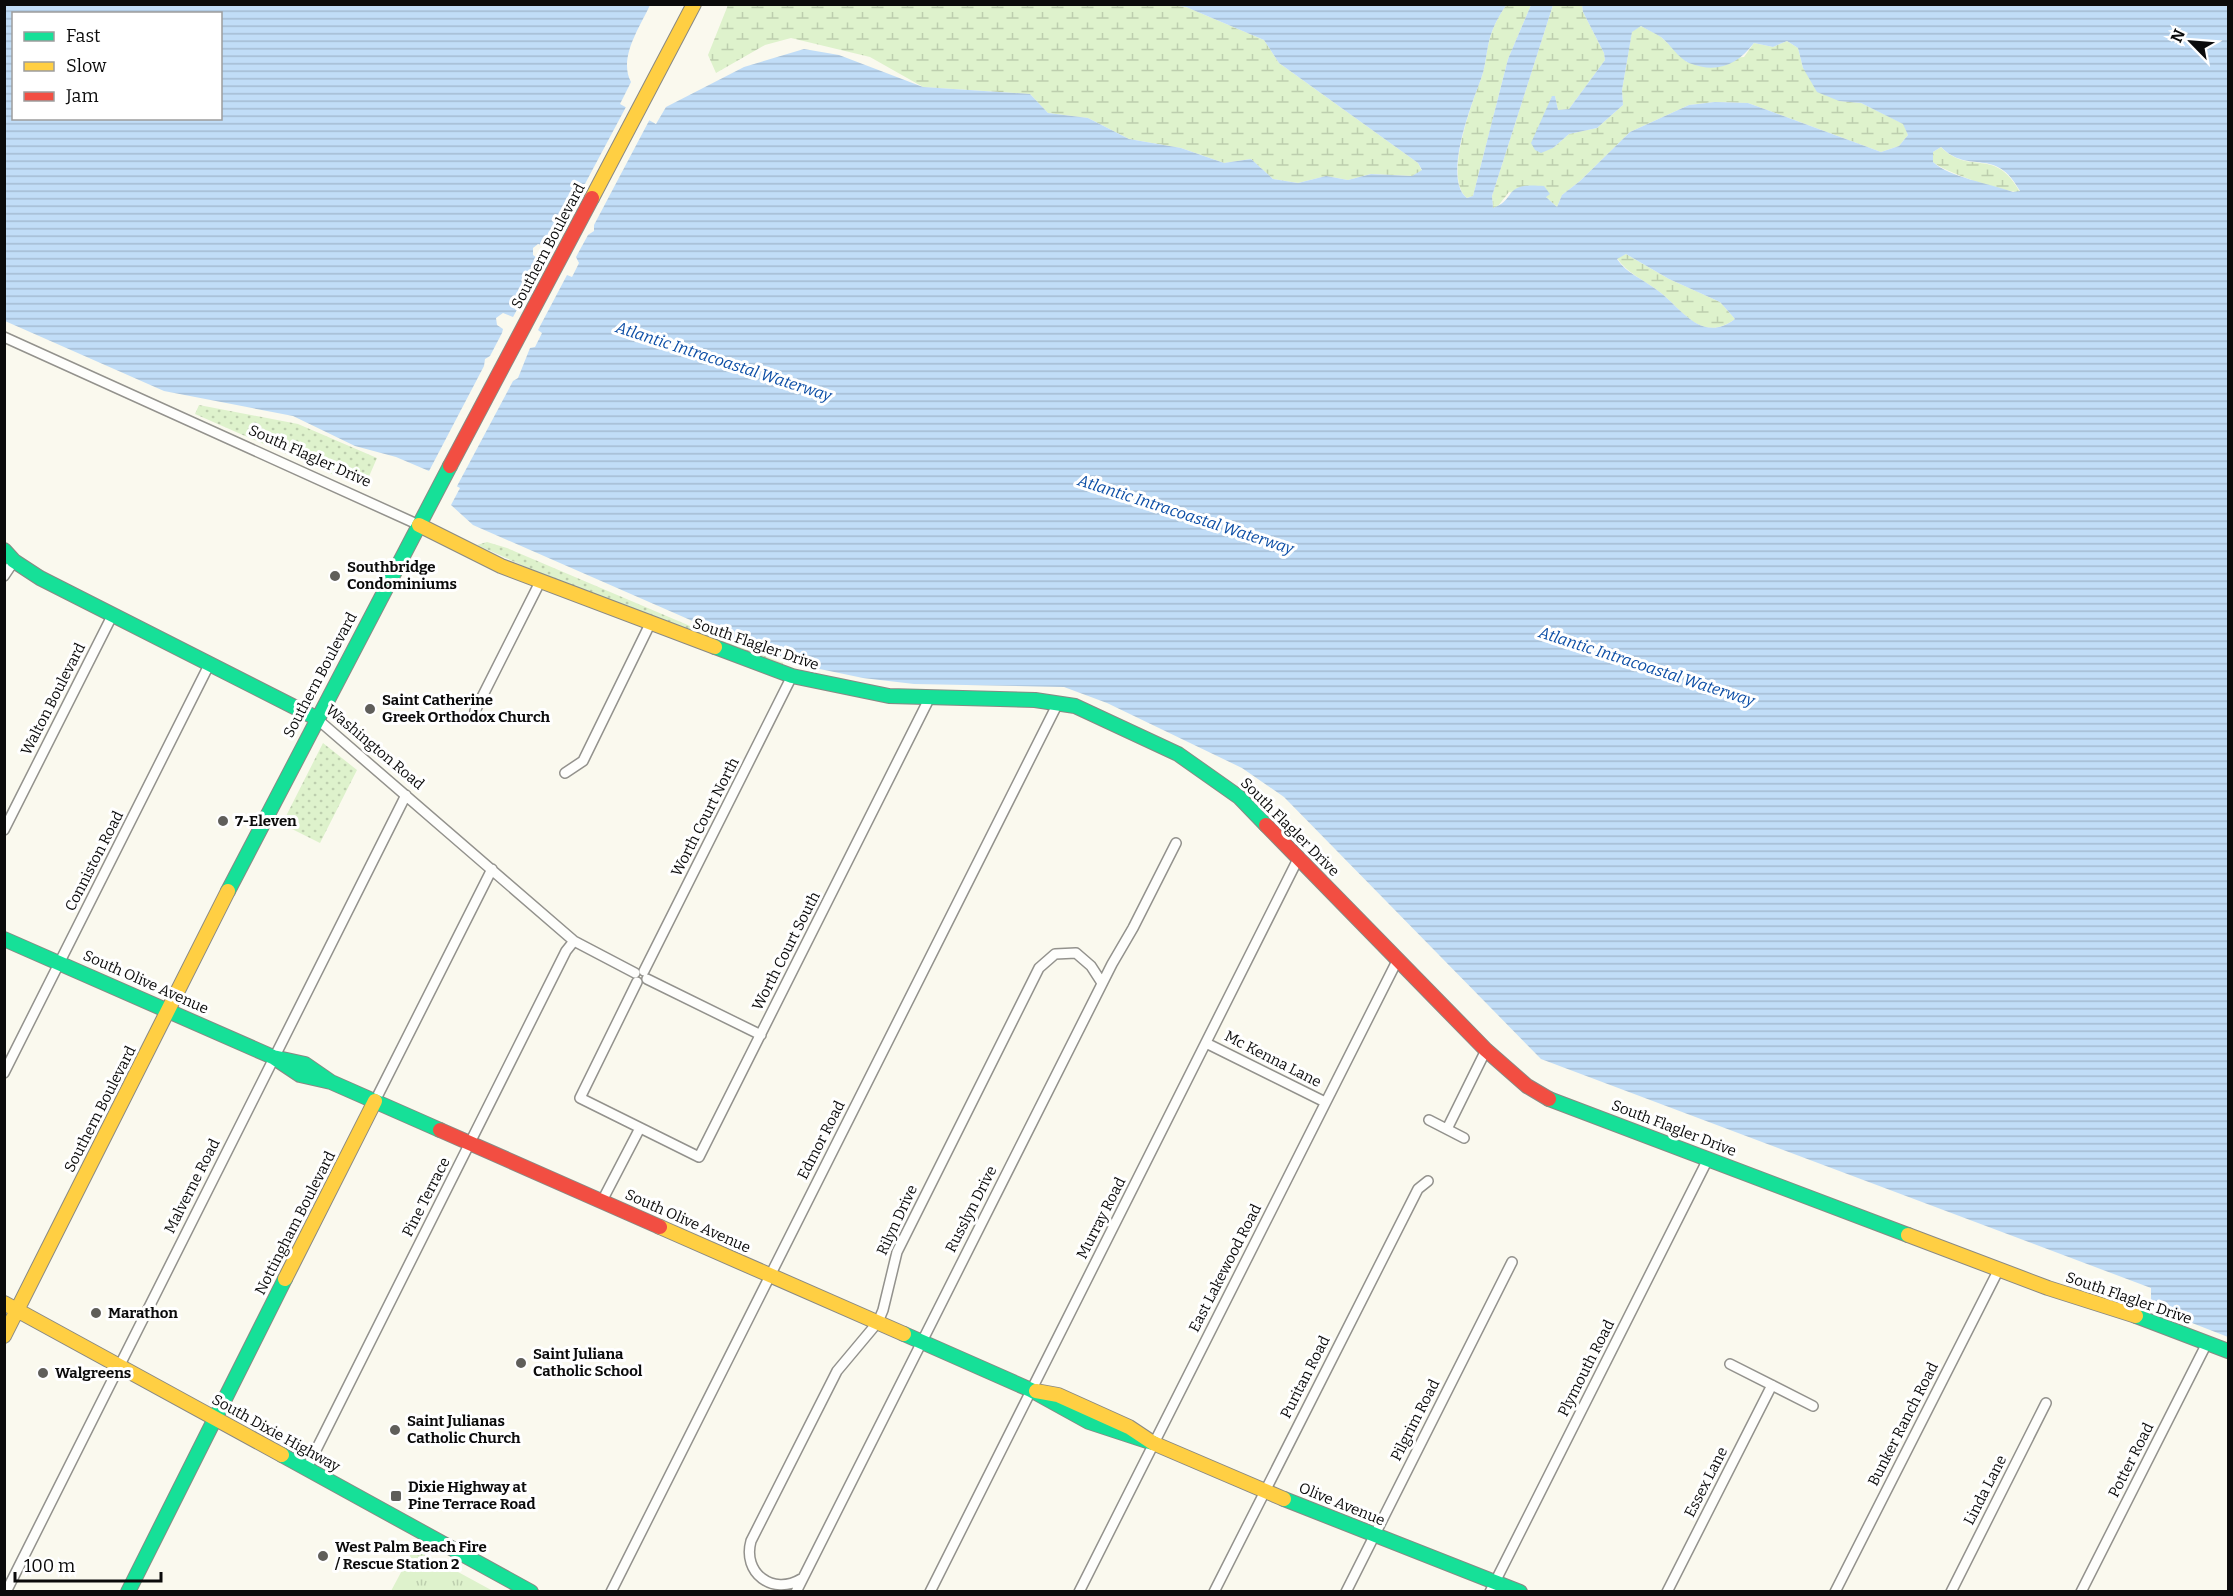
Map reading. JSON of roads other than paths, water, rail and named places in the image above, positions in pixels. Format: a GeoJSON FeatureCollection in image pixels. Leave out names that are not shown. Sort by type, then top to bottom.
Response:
{"type":"FeatureCollection","features":[{"type":"Feature","properties":{"kind":"street","name":"Southern Boulevard"},"geometry":{"type":"LineString","coordinates":[[4,1336],[316,718],[694,4]]}},
{"type":"Feature","properties":{"kind":"street","name":"South Flagler Drive"},"geometry":{"type":"LineString","coordinates":[[4,337],[418,525],[501,566],[792,676],[853,691],[929,699],[1033,700],[1058,703],[1095,714],[1196,765],[1239,797],[1486,1050],[1527,1086],[1549,1099],[1999,1269],[2229,1351]]}},
{"type":"Feature","properties":{"kind":"street","name":"Washington Road"},"geometry":{"type":"LineString","coordinates":[[4,550],[14,561],[40,578],[316,718],[574,941],[761,1035]]}},
{"type":"Feature","properties":{"kind":"street"},"geometry":{"type":"LineString","coordinates":[[4,576],[14,561]]}},
{"type":"Feature","properties":{"kind":"street"},"geometry":{"type":"LineString","coordinates":[[475,711],[540,582]]}},
{"type":"Feature","properties":{"kind":"street","name":"Walton Boulevard"},"geometry":{"type":"LineString","coordinates":[[4,830],[113,614]]}},
{"type":"Feature","properties":{"kind":"street"},"geometry":{"type":"LineString","coordinates":[[565,773],[584,761],[650,624]]}},
{"type":"Feature","properties":{"kind":"street","name":"Conniston Road"},"geometry":{"type":"LineString","coordinates":[[4,1073],[210,663]]}},
{"type":"Feature","properties":{"kind":"street","name":"Worth Court North"},"geometry":{"type":"LineString","coordinates":[[640,1128],[580,1098],[792,676]]}},
{"type":"Feature","properties":{"kind":"street","name":"Worth Court South"},"geometry":{"type":"LineString","coordinates":[[640,1128],[699,1157],[929,699]]}},
{"type":"Feature","properties":{"kind":"street","name":"Edmor Road"},"geometry":{"type":"LineString","coordinates":[[611,1592],[1058,703]]}},
{"type":"Feature","properties":{"kind":"street","name":"Malverne Road"},"geometry":{"type":"LineString","coordinates":[[6,1592],[406,795]]}},
{"type":"Feature","properties":{"kind":"street","name":"Russlyn Drive"},"geometry":{"type":"LineString","coordinates":[[796,1592],[1102,983],[1176,843]]}},
{"type":"Feature","properties":{"kind":"street","name":"Murray Road"},"geometry":{"type":"LineString","coordinates":[[930,1592],[1299,857]]}},
{"type":"Feature","properties":{"kind":"street","name":"Nottingham Boulevard"},"geometry":{"type":"LineString","coordinates":[[128,1592],[492,869]]}},
{"type":"Feature","properties":{"kind":"street","name":"South Olive Avenue"},"geometry":{"type":"LineString","coordinates":[[4,939],[273,1057],[285,1068],[315,1082],[331,1082],[1031,1390]]}},
{"type":"Feature","properties":{"kind":"street","name":"Pine Terrace"},"geometry":{"type":"LineString","coordinates":[[307,1468],[566,951],[574,941]]}},
{"type":"Feature","properties":{"kind":"street","name":"Rilyn Drive"},"geometry":{"type":"LineString","coordinates":[[803,1577],[785,1586],[763,1581],[750,1563],[751,1541],[837,1371],[878,1322],[897,1252],[1039,968],[1055,954],[1076,953],[1091,966],[1102,983]]}},
{"type":"Feature","properties":{"kind":"street","name":"East Lakewood Road"},"geometry":{"type":"LineString","coordinates":[[1079,1592],[1398,959]]}},
{"type":"Feature","properties":{"kind":"street","name":"Mc Kenna Lane"},"geometry":{"type":"LineString","coordinates":[[1206,1042],[1325,1102]]}},
{"type":"Feature","properties":{"kind":"street"},"geometry":{"type":"LineString","coordinates":[[1447,1129],[1486,1050]]}},
{"type":"Feature","properties":{"kind":"street"},"geometry":{"type":"LineString","coordinates":[[1429,1120],[1464,1138]]}},
{"type":"Feature","properties":{"kind":"street"},"geometry":{"type":"LineString","coordinates":[[602,1201],[640,1128]]}},
{"type":"Feature","properties":{"kind":"street","name":"Plymouth Road"},"geometry":{"type":"LineString","coordinates":[[1492,1587],[1708,1159]]}},
{"type":"Feature","properties":{"kind":"street","name":"Puritan Road"},"geometry":{"type":"LineString","coordinates":[[1214,1592],[1418,1189],[1428,1181]]}},
{"type":"Feature","properties":{"kind":"street","name":"Pilgrim Road"},"geometry":{"type":"LineString","coordinates":[[1346,1592],[1512,1263]]}},
{"type":"Feature","properties":{"kind":"street","name":"Bunker Ranch Road"},"geometry":{"type":"LineString","coordinates":[[1835,1592],[1999,1269]]}},
{"type":"Feature","properties":{"kind":"street","name":"South Dixie Highway"},"geometry":{"type":"LineString","coordinates":[[4,1303],[531,1592]]}},
{"type":"Feature","properties":{"kind":"street","name":"Potter Road"},"geometry":{"type":"LineString","coordinates":[[2081,1592],[2207,1343]]}},
{"type":"Feature","properties":{"kind":"street"},"geometry":{"type":"LineString","coordinates":[[1730,1364],[1814,1406]]}},
{"type":"Feature","properties":{"kind":"street","name":"Essex Lane"},"geometry":{"type":"LineString","coordinates":[[1667,1592],[1772,1385]]}},
{"type":"Feature","properties":{"kind":"street","name":"Olive Avenue"},"geometry":{"type":"LineString","coordinates":[[1031,1390],[1058,1395],[1129,1427],[1153,1443],[1492,1587],[1520,1592]]}},
{"type":"Feature","properties":{"kind":"street","name":"Linda Lane"},"geometry":{"type":"LineString","coordinates":[[1950,1592],[2046,1402]]}},
{"type":"Feature","properties":{"kind":"water","name":"Atlantic Intracoastal Waterway"},"geometry":{"type":"Polygon","coordinates":[[[5,5],[650,5],[632,43],[627,63],[631,82],[620,104],[656,124],[666,107],[744,67],[804,49],[839,55],[923,87],[1030,94],[1048,113],[1088,118],[1129,139],[1181,148],[1224,163],[1251,159],[1273,179],[1298,183],[1326,176],[1348,180],[1371,174],[1412,176],[1422,170],[1418,163],[1279,63],[1264,40],[1186,7],[1172,5],[1506,5],[1491,35],[1483,73],[1461,140],[1457,175],[1460,188],[1467,198],[1473,196],[1508,59],[1531,5],[1553,5],[1492,196],[1493,208],[1501,204],[1516,189],[1530,185],[1544,186],[1550,194],[1546,197],[1557,207],[1562,195],[1580,181],[1630,132],[1689,105],[1715,102],[1748,103],[1881,152],[1899,146],[1908,135],[1903,124],[1861,103],[1839,101],[1817,92],[1803,68],[1798,48],[1787,41],[1773,47],[1754,43],[1733,62],[1709,68],[1685,61],[1661,37],[1641,26],[1632,32],[1622,90],[1623,105],[1597,128],[1569,134],[1553,148],[1541,153],[1535,150],[1531,143],[1552,96],[1555,96],[1558,110],[1569,109],[1605,60],[1582,5],[2228,5],[2228,1337],[2151,1307],[2151,1288],[1541,1059],[1284,797],[1242,768],[1107,703],[1064,687],[914,684],[863,678],[815,668],[752,647],[473,525],[451,505],[460,488],[429,471],[396,457],[355,446],[293,416],[164,391],[5,321],[5,5]],[[1941,147],[1933,152],[1933,162],[1940,167],[1971,180],[2013,192],[2020,191],[2011,177],[2001,169],[1992,165],[1962,160],[1941,147]],[[1626,254],[1617,259],[1621,264],[1666,297],[1692,321],[1712,328],[1723,326],[1735,319],[1720,302],[1669,279],[1626,254]]]}},
{"type":"Feature","properties":{"kind":"place","name":"Southbridge Condominiums"},"geometry":{"type":"Point","coordinates":[335,576]}},
{"type":"Feature","properties":{"kind":"place","name":"Saint Catherine Greek Orthodox Church"},"geometry":{"type":"Point","coordinates":[370,709]}},
{"type":"Feature","properties":{"kind":"place","name":"7-Eleven"},"geometry":{"type":"Point","coordinates":[223,821]}},
{"type":"Feature","properties":{"kind":"place","name":"Marathon"},"geometry":{"type":"Point","coordinates":[96,1313]}},
{"type":"Feature","properties":{"kind":"place","name":"Saint Juliana Catholic School"},"geometry":{"type":"Point","coordinates":[521,1363]}},
{"type":"Feature","properties":{"kind":"place","name":"Walgreens"},"geometry":{"type":"Point","coordinates":[43,1373]}},
{"type":"Feature","properties":{"kind":"place","name":"Saint Julianas Catholic Church"},"geometry":{"type":"Point","coordinates":[395,1430]}},
{"type":"Feature","properties":{"kind":"place","name":"Dixie Highway at Pine Terrace Road"},"geometry":{"type":"Point","coordinates":[396,1496]}},
{"type":"Feature","properties":{"kind":"place","name":"West Palm Beach Fire / Rescue Station 2"},"geometry":{"type":"Point","coordinates":[323,1556]}}]}
